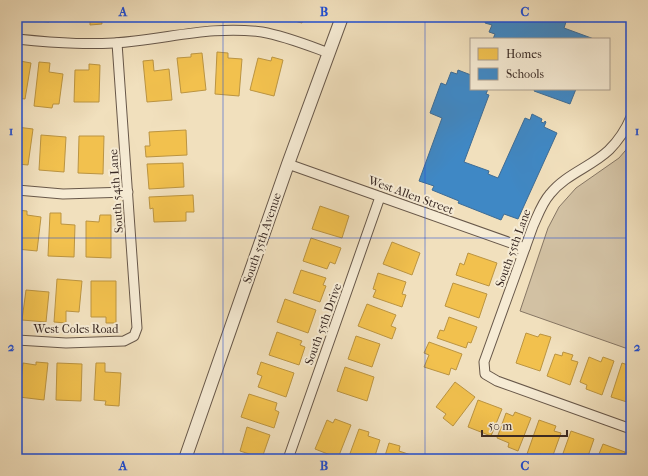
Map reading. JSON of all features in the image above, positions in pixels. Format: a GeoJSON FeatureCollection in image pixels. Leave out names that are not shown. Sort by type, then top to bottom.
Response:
{"type":"FeatureCollection","features":[{"type":"Feature","properties":{"kind":"street","name":"South 55th Avenue"},"geometry":{"type":"LineString","coordinates":[[185,459],[288,164],[342,17]]}},
{"type":"Feature","properties":{"kind":"street"},"geometry":{"type":"LineString","coordinates":[[17,39],[73,43],[117,43],[213,30],[241,31],[262,32],[283,37],[329,53]]}},
{"type":"Feature","properties":{"kind":"street","name":"South 54th Lane"},"geometry":{"type":"LineString","coordinates":[[117,43],[138,328],[134,336]]}},
{"type":"Feature","properties":{"kind":"street","name":"South 55th Lane"},"geometry":{"type":"LineString","coordinates":[[631,117],[619,137],[608,150],[566,178],[551,193],[541,208],[484,362],[485,374],[496,381],[631,429]]}},
{"type":"Feature","properties":{"kind":"street","name":"West Allen Street"},"geometry":{"type":"LineString","coordinates":[[288,164],[525,248]]}},
{"type":"Feature","properties":{"kind":"street"},"geometry":{"type":"LineString","coordinates":[[17,190],[63,194],[128,192]]}},
{"type":"Feature","properties":{"kind":"street","name":"South 55th Drive"},"geometry":{"type":"LineString","coordinates":[[288,459],[380,197]]}},
{"type":"Feature","properties":{"kind":"street","name":"West Coles Road"},"geometry":{"type":"LineString","coordinates":[[17,340],[93,343],[124,341],[134,336]]}},
{"type":"Feature","properties":{"kind":"shaded area"},"geometry":{"type":"Polygon","coordinates":[[[631,144],[631,350],[520,311],[548,228],[559,207],[576,188],[619,158],[631,144]]]}},
{"type":"Feature","properties":{"kind":"building: Homes"},"geometry":{"type":"Polygon","coordinates":[[[38,17],[63,17],[63,19],[49,18],[49,22],[37,21],[38,17]]]}},
{"type":"Feature","properties":{"kind":"building: Homes"},"geometry":{"type":"Polygon","coordinates":[[[90,17],[101,17],[102,24],[90,25],[90,17]]]}},
{"type":"Feature","properties":{"kind":"building: Homes"},"geometry":{"type":"Polygon","coordinates":[[[292,17],[303,17],[302,23],[291,20],[292,17]]]}},
{"type":"Feature","properties":{"kind":"building: Homes"},"geometry":{"type":"Polygon","coordinates":[[[217,52],[228,53],[228,58],[242,59],[239,96],[215,94],[217,52]]]}},
{"type":"Feature","properties":{"kind":"building: Homes"},"geometry":{"type":"Polygon","coordinates":[[[202,53],[206,90],[181,93],[177,58],[191,57],[191,54],[202,53]]]}},
{"type":"Feature","properties":{"kind":"building: Homes"},"geometry":{"type":"Polygon","coordinates":[[[272,57],[283,60],[274,96],[250,90],[258,58],[271,61],[272,57]]]}},
{"type":"Feature","properties":{"kind":"building: Homes"},"geometry":{"type":"Polygon","coordinates":[[[153,60],[154,71],[169,69],[172,100],[147,102],[143,61],[153,60]]]}},
{"type":"Feature","properties":{"kind":"building: Homes"},"geometry":{"type":"Polygon","coordinates":[[[20,61],[31,63],[25,99],[17,98],[17,66],[19,66],[20,61]]]}},
{"type":"Feature","properties":{"kind":"building: Homes"},"geometry":{"type":"Polygon","coordinates":[[[39,62],[50,63],[49,72],[63,74],[59,104],[53,104],[52,108],[34,106],[39,62]]]}},
{"type":"Feature","properties":{"kind":"building: Homes"},"geometry":{"type":"Polygon","coordinates":[[[89,64],[100,65],[99,102],[74,102],[75,70],[89,70],[89,64]]]}},
{"type":"Feature","properties":{"kind":"building: Homes"},"geometry":{"type":"Polygon","coordinates":[[[17,127],[33,129],[28,165],[17,164],[17,127]]]}},
{"type":"Feature","properties":{"kind":"building: Homes"},"geometry":{"type":"Polygon","coordinates":[[[186,130],[187,155],[146,157],[145,146],[150,146],[149,132],[186,130]]]}},
{"type":"Feature","properties":{"kind":"building: Homes"},"geometry":{"type":"Polygon","coordinates":[[[41,135],[66,137],[64,172],[39,170],[41,135]]]}},
{"type":"Feature","properties":{"kind":"building: Homes"},"geometry":{"type":"Polygon","coordinates":[[[79,136],[104,136],[103,174],[78,173],[79,136]]]}},
{"type":"Feature","properties":{"kind":"building: Homes"},"geometry":{"type":"Polygon","coordinates":[[[183,163],[184,187],[149,189],[147,164],[183,163]]]}},
{"type":"Feature","properties":{"kind":"building: Homes"},"geometry":{"type":"Polygon","coordinates":[[[193,195],[194,212],[186,212],[186,221],[154,222],[153,208],[150,209],[149,197],[193,195]]]}},
{"type":"Feature","properties":{"kind":"building: Homes"},"geometry":{"type":"Polygon","coordinates":[[[320,206],[349,216],[342,238],[312,229],[320,206]]]}},
{"type":"Feature","properties":{"kind":"building: Homes"},"geometry":{"type":"Polygon","coordinates":[[[17,210],[27,211],[27,215],[41,217],[37,251],[17,249],[17,210]]]}},
{"type":"Feature","properties":{"kind":"building: Homes"},"geometry":{"type":"Polygon","coordinates":[[[50,213],[61,213],[61,224],[75,225],[74,257],[48,256],[50,213]]]}},
{"type":"Feature","properties":{"kind":"building: Homes"},"geometry":{"type":"Polygon","coordinates":[[[100,215],[111,215],[111,258],[86,257],[86,221],[99,222],[100,215]]]}},
{"type":"Feature","properties":{"kind":"building: Homes"},"geometry":{"type":"Polygon","coordinates":[[[311,238],[341,248],[335,264],[330,262],[327,269],[303,261],[311,238]]]}},
{"type":"Feature","properties":{"kind":"building: Homes"},"geometry":{"type":"Polygon","coordinates":[[[392,242],[420,253],[412,275],[383,264],[392,242]]]}},
{"type":"Feature","properties":{"kind":"building: Homes"},"geometry":{"type":"Polygon","coordinates":[[[468,253],[497,263],[489,286],[456,275],[460,263],[464,265],[468,253]]]}},
{"type":"Feature","properties":{"kind":"building: Homes"},"geometry":{"type":"Polygon","coordinates":[[[301,270],[326,278],[323,285],[326,286],[320,302],[293,293],[301,270]]]}},
{"type":"Feature","properties":{"kind":"building: Homes"},"geometry":{"type":"Polygon","coordinates":[[[378,273],[406,282],[402,294],[406,295],[402,307],[373,297],[376,290],[373,289],[378,273]]]}},
{"type":"Feature","properties":{"kind":"building: Homes"},"geometry":{"type":"Polygon","coordinates":[[[57,279],[82,281],[79,312],[66,311],[66,323],[54,322],[57,279]]]}},
{"type":"Feature","properties":{"kind":"building: Homes"},"geometry":{"type":"Polygon","coordinates":[[[91,281],[116,281],[116,323],[106,323],[106,317],[91,317],[91,281]]]}},
{"type":"Feature","properties":{"kind":"building: Homes"},"geometry":{"type":"Polygon","coordinates":[[[453,283],[487,294],[479,318],[445,306],[453,283]]]}},
{"type":"Feature","properties":{"kind":"building: Homes"},"geometry":{"type":"Polygon","coordinates":[[[26,290],[49,292],[46,322],[22,320],[26,290]]]}},
{"type":"Feature","properties":{"kind":"building: Homes"},"geometry":{"type":"Polygon","coordinates":[[[285,299],[316,310],[308,333],[277,322],[285,299]]]}},
{"type":"Feature","properties":{"kind":"building: Homes"},"geometry":{"type":"Polygon","coordinates":[[[367,304],[396,315],[391,326],[396,328],[392,339],[358,326],[367,304]]]}},
{"type":"Feature","properties":{"kind":"building: Homes"},"geometry":{"type":"Polygon","coordinates":[[[449,317],[477,327],[471,343],[468,342],[466,348],[437,338],[440,330],[444,331],[449,317]]]}},
{"type":"Feature","properties":{"kind":"building: Homes"},"geometry":{"type":"Polygon","coordinates":[[[277,332],[302,341],[300,345],[305,347],[299,365],[269,355],[277,332]]]}},
{"type":"Feature","properties":{"kind":"building: Homes"},"geometry":{"type":"Polygon","coordinates":[[[526,333],[538,337],[540,334],[551,337],[540,371],[516,363],[526,333]]]}},
{"type":"Feature","properties":{"kind":"building: Homes"},"geometry":{"type":"Polygon","coordinates":[[[356,336],[380,344],[372,367],[348,359],[356,336]]]}},
{"type":"Feature","properties":{"kind":"building: Homes"},"geometry":{"type":"Polygon","coordinates":[[[429,342],[462,354],[456,370],[451,368],[449,375],[424,367],[429,355],[424,353],[429,342]]]}},
{"type":"Feature","properties":{"kind":"building: Homes"},"geometry":{"type":"Polygon","coordinates":[[[563,352],[573,355],[571,360],[578,362],[570,385],[547,376],[555,354],[562,356],[563,352]]]}},
{"type":"Feature","properties":{"kind":"building: Homes"},"geometry":{"type":"Polygon","coordinates":[[[589,357],[601,362],[603,357],[614,361],[602,395],[586,389],[587,385],[580,382],[589,357]]]}},
{"type":"Feature","properties":{"kind":"building: Homes"},"geometry":{"type":"Polygon","coordinates":[[[36,362],[48,363],[44,400],[19,397],[23,363],[36,365],[36,362]]]}},
{"type":"Feature","properties":{"kind":"building: Homes"},"geometry":{"type":"Polygon","coordinates":[[[261,362],[294,373],[286,397],[258,387],[262,376],[257,374],[261,362]]]}},
{"type":"Feature","properties":{"kind":"building: Homes"},"geometry":{"type":"Polygon","coordinates":[[[57,363],[82,364],[81,401],[56,400],[57,363]]]}},
{"type":"Feature","properties":{"kind":"building: Homes"},"geometry":{"type":"Polygon","coordinates":[[[96,363],[105,363],[105,372],[121,373],[119,406],[105,405],[106,401],[94,400],[96,363]]]}},
{"type":"Feature","properties":{"kind":"building: Homes"},"geometry":{"type":"Polygon","coordinates":[[[622,363],[631,366],[631,398],[628,397],[627,402],[611,397],[622,363]]]}},
{"type":"Feature","properties":{"kind":"building: Homes"},"geometry":{"type":"Polygon","coordinates":[[[345,367],[374,377],[367,401],[337,391],[345,367]]]}},
{"type":"Feature","properties":{"kind":"building: Homes"},"geometry":{"type":"Polygon","coordinates":[[[455,382],[475,397],[453,426],[443,418],[446,414],[436,407],[455,382]]]}},
{"type":"Feature","properties":{"kind":"building: Homes"},"geometry":{"type":"Polygon","coordinates":[[[249,394],[277,403],[275,410],[279,412],[274,428],[241,417],[249,394]]]}},
{"type":"Feature","properties":{"kind":"building: Homes"},"geometry":{"type":"Polygon","coordinates":[[[478,400],[502,409],[491,436],[468,427],[478,400]]]}},
{"type":"Feature","properties":{"kind":"building: Homes"},"geometry":{"type":"Polygon","coordinates":[[[515,412],[531,418],[518,451],[508,447],[509,443],[497,438],[506,413],[513,416],[515,412]]]}},
{"type":"Feature","properties":{"kind":"building: Homes"},"geometry":{"type":"Polygon","coordinates":[[[335,419],[351,425],[338,458],[315,449],[327,420],[333,423],[335,419]]]}},
{"type":"Feature","properties":{"kind":"building: Homes"},"geometry":{"type":"Polygon","coordinates":[[[539,420],[556,426],[554,431],[561,433],[552,458],[540,454],[539,457],[527,454],[539,420]]]}},
{"type":"Feature","properties":{"kind":"building: Homes"},"geometry":{"type":"Polygon","coordinates":[[[247,427],[270,435],[262,458],[240,451],[247,427]]]}},
{"type":"Feature","properties":{"kind":"building: Homes"},"geometry":{"type":"Polygon","coordinates":[[[359,429],[369,432],[368,436],[380,440],[374,459],[348,459],[359,429]]]}},
{"type":"Feature","properties":{"kind":"building: Homes"},"geometry":{"type":"Polygon","coordinates":[[[571,431],[594,439],[587,459],[561,459],[571,431]]]}},
{"type":"Feature","properties":{"kind":"building: Homes"},"geometry":{"type":"Polygon","coordinates":[[[389,443],[400,446],[399,451],[411,455],[409,459],[384,459],[389,443]]]}},
{"type":"Feature","properties":{"kind":"building: Homes"},"geometry":{"type":"Polygon","coordinates":[[[603,444],[625,452],[623,459],[597,459],[603,444]]]}},
{"type":"Feature","properties":{"kind":"building: Schools"},"geometry":{"type":"Polygon","coordinates":[[[487,17],[562,17],[567,19],[564,28],[591,38],[493,38],[495,34],[489,32],[492,25],[485,23],[487,17]]]}},
{"type":"Feature","properties":{"kind":"building: Schools"},"geometry":{"type":"Polygon","coordinates":[[[458,70],[470,75],[470,90],[488,90],[486,94],[489,95],[464,162],[489,171],[488,174],[498,178],[525,118],[530,120],[532,114],[542,119],[541,122],[546,122],[544,127],[557,133],[518,219],[504,214],[501,220],[458,203],[459,201],[432,190],[434,186],[419,181],[442,118],[430,113],[441,83],[446,85],[451,72],[457,74],[458,70]]]}},
{"type":"Feature","properties":{"kind":"building: Schools"},"geometry":{"type":"Polygon","coordinates":[[[534,90],[576,90],[570,104],[534,90]]]}}]}
